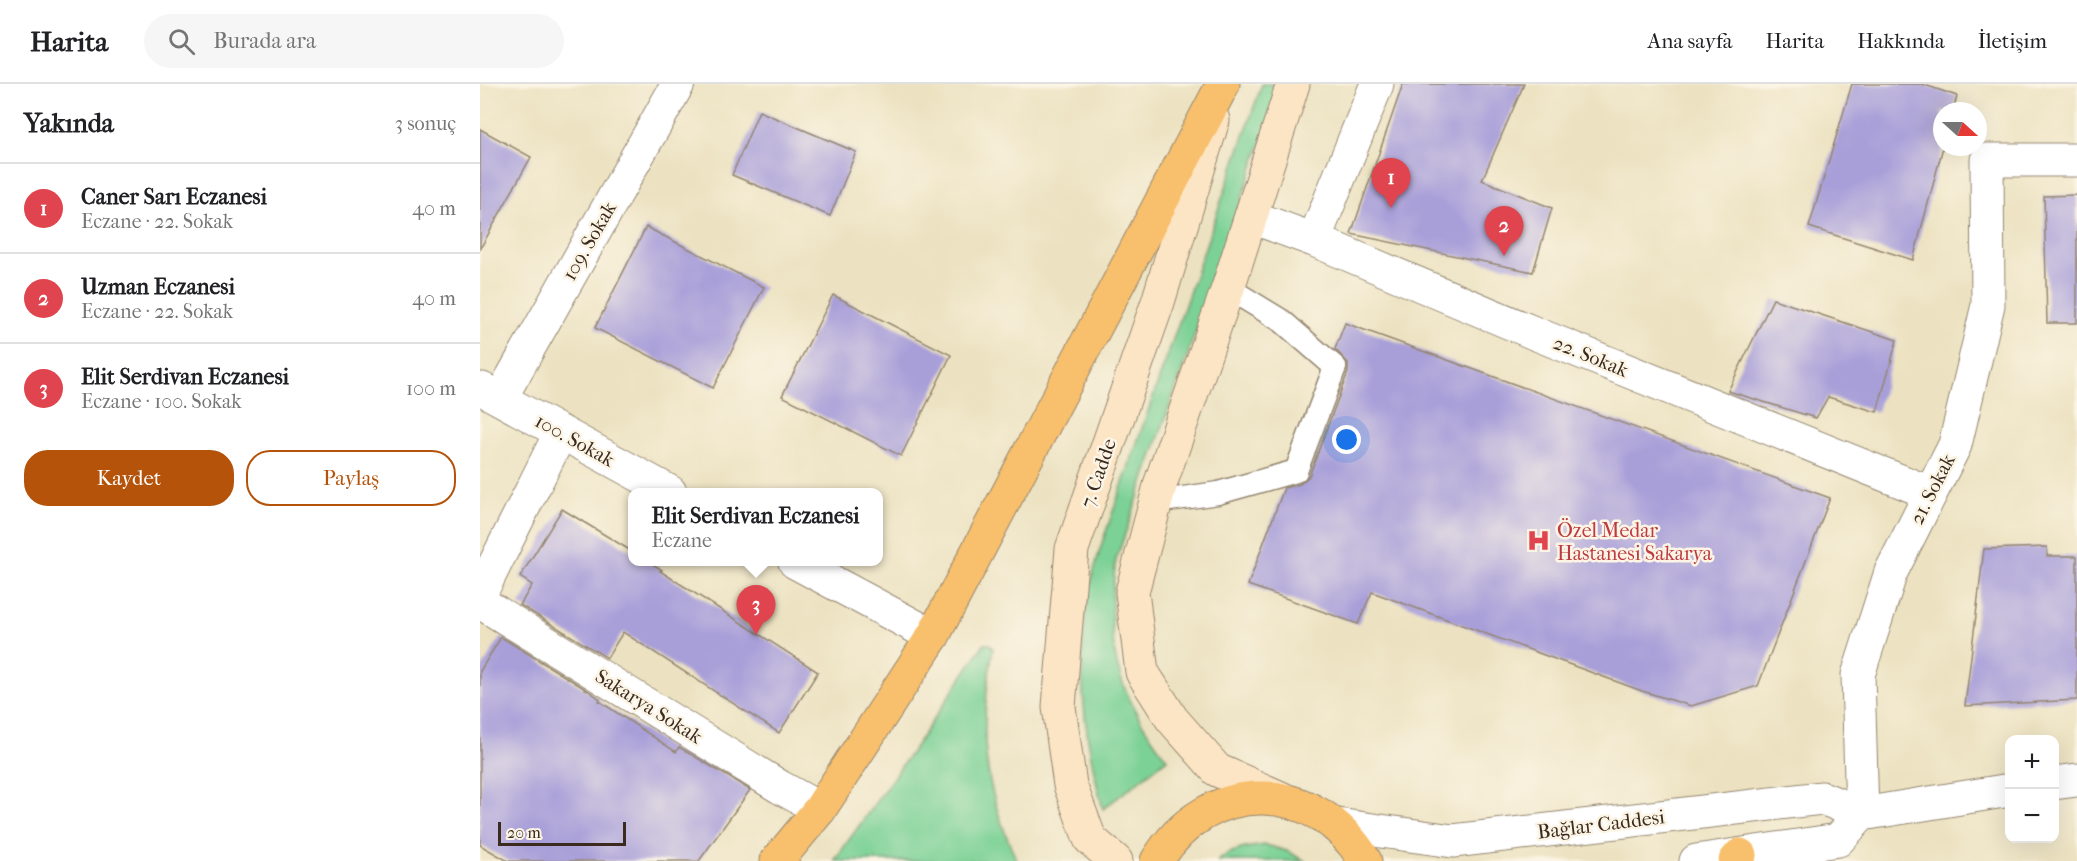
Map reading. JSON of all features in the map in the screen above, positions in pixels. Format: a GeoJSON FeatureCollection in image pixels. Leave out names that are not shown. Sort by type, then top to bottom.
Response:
{"type":"FeatureCollection","features":[{"type":"Feature","properties":{"kind":"main road"},"geometry":{"type":"LineString","coordinates":[[777,861],[820,809],[933,636],[1223,84]]}},
{"type":"Feature","properties":{"kind":"main road","name":"7. Cadde"},"geometry":{"type":"LineString","coordinates":[[1116,861],[1090,839],[1070,785],[1059,706],[1072,549],[1158,302],[1223,84]]}},
{"type":"Feature","properties":{"kind":"main road"},"geometry":{"type":"LineString","coordinates":[[1293,84],[1252,217],[1155,502],[1132,592],[1142,672],[1172,719],[1217,770],[1311,809],[1337,825],[1352,841],[1365,861]]}},
{"type":"Feature","properties":{"kind":"main road"},"geometry":{"type":"LineString","coordinates":[[1157,861],[1169,842],[1192,820],[1220,805],[1251,798],[1283,799]]}},
{"type":"Feature","properties":{"kind":"street","name":"109. Sokak"},"geometry":{"type":"LineString","coordinates":[[490,393],[678,84]]}},
{"type":"Feature","properties":{"kind":"street"},"geometry":{"type":"LineString","coordinates":[[1314,240],[1377,84]]}},
{"type":"Feature","properties":{"kind":"street","name":"21. Sokak"},"geometry":{"type":"LineString","coordinates":[[1862,814],[1858,675],[1891,572],[1955,444],[1988,305],[1987,160],[2077,160]]}},
{"type":"Feature","properties":{"kind":"street","name":"22. Sokak"},"geometry":{"type":"LineString","coordinates":[[1252,217],[1314,240],[1534,333],[1930,493]]}},
{"type":"Feature","properties":{"kind":"street","name":"100. Sokak"},"geometry":{"type":"LineString","coordinates":[[490,393],[663,488]]}},
{"type":"Feature","properties":{"kind":"street"},"geometry":{"type":"LineString","coordinates":[[480,594],[561,432]]}},
{"type":"Feature","properties":{"kind":"street"},"geometry":{"type":"LineString","coordinates":[[804,566],[933,636]]}},
{"type":"Feature","properties":{"kind":"street","name":"Sakarya Sokak"},"geometry":{"type":"LineString","coordinates":[[480,602],[780,787],[820,809]]}},
{"type":"Feature","properties":{"kind":"street"},"geometry":{"type":"LineString","coordinates":[[2059,782],[2077,780]]}},
{"type":"Feature","properties":{"kind":"street"},"geometry":{"type":"LineString","coordinates":[[1696,861],[1738,858],[1838,840],[1862,814],[2005,791]]}},
{"type":"Feature","properties":{"kind":"street","name":"Bağlar Caddesi"},"geometry":{"type":"LineString","coordinates":[[1337,825],[1453,841],[1822,798],[1862,814]]}},
{"type":"Feature","properties":{"kind":"lane"},"geometry":{"type":"LineString","coordinates":[[1155,502],[1218,493],[1296,471],[1335,367],[1282,321],[1228,288]]}},
{"type":"Feature","properties":{"kind":"green space"},"geometry":{"type":"Polygon","coordinates":[[[1262,84],[1282,84],[1116,560],[1112,617],[1113,642],[1118,666],[1135,711],[1167,759],[1103,809],[1090,754],[1083,699],[1083,644],[1091,581],[1102,543],[1262,84]]]}},
{"type":"Feature","properties":{"kind":"green space"},"geometry":{"type":"Polygon","coordinates":[[[984,644],[990,644],[993,649],[986,706],[986,757],[996,807],[1017,861],[834,861],[917,744],[984,644]]]}},
{"type":"Feature","properties":{"kind":"green space"},"geometry":{"type":"Polygon","coordinates":[[[1266,845],[1287,851],[1305,861],[1218,861],[1235,851],[1266,845]]]}},
{"type":"Feature","properties":{"kind":"building"},"geometry":{"type":"Polygon","coordinates":[[[1403,84],[1524,84],[1482,180],[1552,208],[1533,272],[1351,234],[1403,84]]]}},
{"type":"Feature","properties":{"kind":"building"},"geometry":{"type":"Polygon","coordinates":[[[1852,84],[1922,84],[1957,96],[1955,102],[1933,102],[1933,156],[1941,156],[1913,260],[1809,227],[1852,84]]]}},
{"type":"Feature","properties":{"kind":"building"},"geometry":{"type":"Polygon","coordinates":[[[759,111],[856,152],[830,216],[732,175],[759,111]]]}},
{"type":"Feature","properties":{"kind":"building"},"geometry":{"type":"Polygon","coordinates":[[[480,129],[531,157],[480,249],[480,129]]]}},
{"type":"Feature","properties":{"kind":"building"},"geometry":{"type":"Polygon","coordinates":[[[2077,195],[2077,323],[2047,323],[2044,196],[2077,195]]]}},
{"type":"Feature","properties":{"kind":"building"},"geometry":{"type":"Polygon","coordinates":[[[646,227],[764,287],[713,388],[595,328],[646,227]]]}},
{"type":"Feature","properties":{"kind":"building"},"geometry":{"type":"Polygon","coordinates":[[[833,295],[951,355],[901,456],[782,396],[833,295]]]}},
{"type":"Feature","properties":{"kind":"building"},"geometry":{"type":"Polygon","coordinates":[[[1773,299],[1897,340],[1877,412],[1828,397],[1816,418],[1728,391],[1773,299]]]}},
{"type":"Feature","properties":{"kind":"building","name":"Özel Medar Hastanesi Sakarya"},"geometry":{"type":"Polygon","coordinates":[[[1345,323],[1830,498],[1758,686],[1691,706],[1642,691],[1372,592],[1358,624],[1248,585],[1284,488],[1300,484],[1309,476],[1348,372],[1348,363],[1335,349],[1345,323]]]}},
{"type":"Feature","properties":{"kind":"building"},"geometry":{"type":"Polygon","coordinates":[[[562,509],[628,549],[628,566],[656,566],[662,570],[660,571],[818,672],[779,733],[623,632],[607,658],[520,605],[532,585],[520,577],[562,509]]]}},
{"type":"Feature","properties":{"kind":"building"},"geometry":{"type":"Polygon","coordinates":[[[2047,547],[2047,556],[2077,556],[2077,700],[1965,706],[1984,549],[2047,547]]]}},
{"type":"Feature","properties":{"kind":"building"},"geometry":{"type":"Polygon","coordinates":[[[501,637],[587,690],[600,699],[599,701],[676,752],[679,747],[750,790],[699,861],[508,861],[480,845],[480,671],[501,637]]]}},
{"type":"Feature","properties":{"kind":"place","name":"Caner Sarı Eczanesi"},"geometry":{"type":"Point","coordinates":[1391,208]}},
{"type":"Feature","properties":{"kind":"place","name":"Uzman Eczanesi"},"geometry":{"type":"Point","coordinates":[1504,256]}},
{"type":"Feature","properties":{"kind":"place","name":"Özel Medar Hastanesi Sakarya"},"geometry":{"type":"Point","coordinates":[1539,541]}},
{"type":"Feature","properties":{"kind":"place","name":"Elit Serdivan Eczanesi"},"geometry":{"type":"Point","coordinates":[756,635]}}]}
